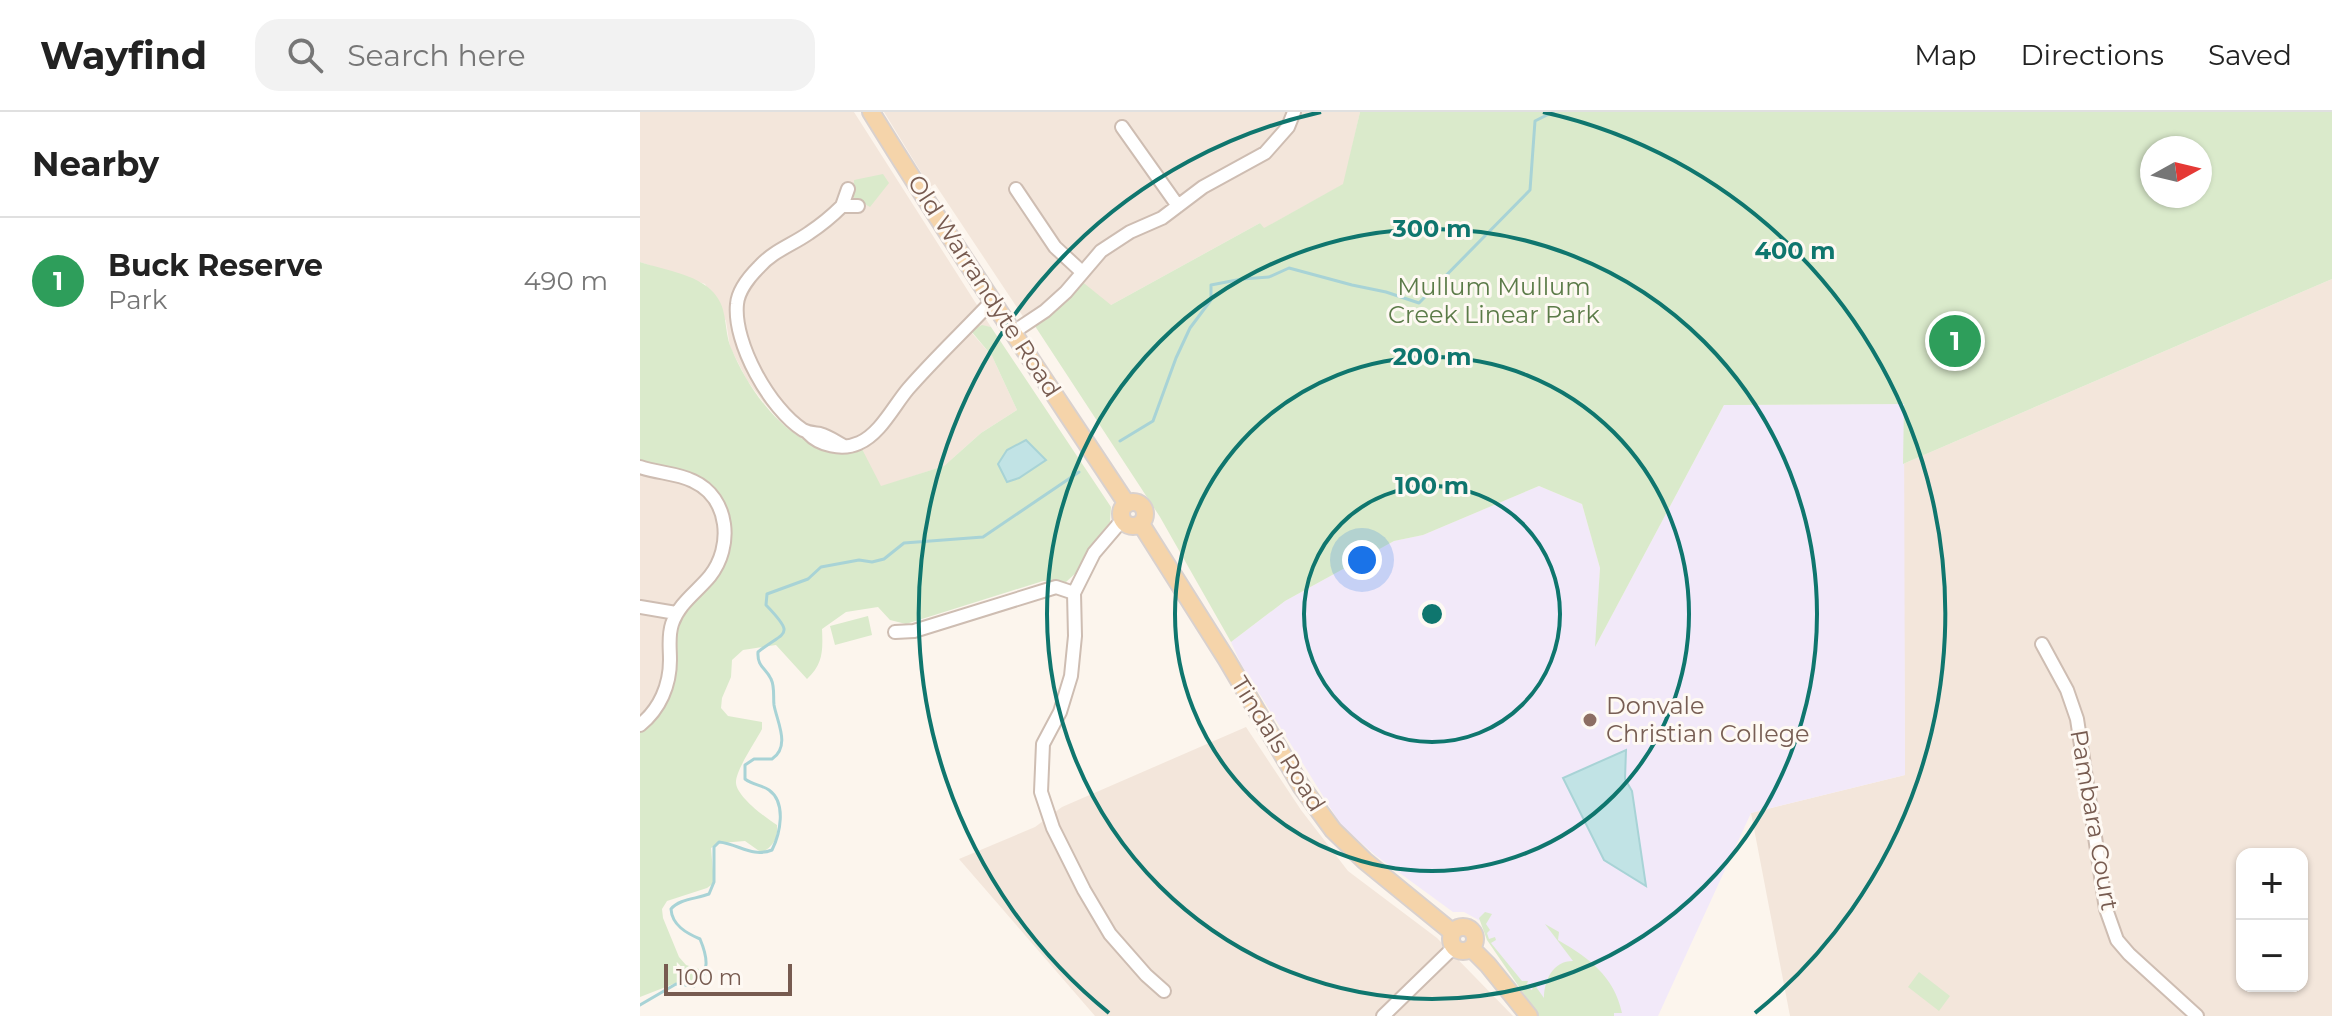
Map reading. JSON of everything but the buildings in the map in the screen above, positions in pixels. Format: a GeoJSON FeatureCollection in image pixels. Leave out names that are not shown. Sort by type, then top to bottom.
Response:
{"type":"FeatureCollection","features":[{"type":"Feature","properties":{"kind":"main road","name":"Old Warrandyte Road"},"geometry":{"type":"LineString","coordinates":[[871,112],[922,195],[1097,459],[1125,512]]}},
{"type":"Feature","properties":{"kind":"main road","name":"Tindals Road"},"geometry":{"type":"LineString","coordinates":[[1125,512],[1134,502],[1143,507],[1145,518],[1141,524],[1227,660],[1293,773],[1333,830],[1488,965],[1529,1016]]}},
{"type":"Feature","properties":{"kind":"street"},"geometry":{"type":"LineString","coordinates":[[1015,331],[1045,311],[1101,251],[1130,232],[1162,218],[1203,187],[1265,153],[1288,127],[1294,112]]}},
{"type":"Feature","properties":{"kind":"street"},"geometry":{"type":"LineString","coordinates":[[1122,127],[1178,206]]}},
{"type":"Feature","properties":{"kind":"street"},"geometry":{"type":"LineString","coordinates":[[848,189],[842,206],[808,234],[777,251],[760,265],[737,301],[745,350],[757,375],[784,413],[807,432],[823,434],[842,445],[852,446],[872,435],[909,389],[993,300]]}},
{"type":"Feature","properties":{"kind":"street"},"geometry":{"type":"LineString","coordinates":[[1016,189],[1055,247],[1082,272]]}},
{"type":"Feature","properties":{"kind":"street"},"geometry":{"type":"LineString","coordinates":[[842,206],[858,206]]}},
{"type":"Feature","properties":{"kind":"street"},"geometry":{"type":"LineString","coordinates":[[640,467],[679,476],[702,486],[710,493],[722,514],[725,536],[720,559],[708,579],[676,613],[670,628],[670,662],[664,693],[657,707],[640,725]]}},
{"type":"Feature","properties":{"kind":"street"},"geometry":{"type":"LineString","coordinates":[[1125,512],[1094,553],[1074,593],[1075,636],[1071,676],[1060,712],[1043,744],[1041,792],[1053,828],[1110,934],[1164,991]]}},
{"type":"Feature","properties":{"kind":"street"},"geometry":{"type":"LineString","coordinates":[[895,632],[914,631],[1056,587],[1074,593]]}},
{"type":"Feature","properties":{"kind":"street"},"geometry":{"type":"LineString","coordinates":[[640,607],[676,613]]}},
{"type":"Feature","properties":{"kind":"street","name":"Pambara Court"},"geometry":{"type":"LineString","coordinates":[[2042,644],[2067,690],[2077,719],[2106,909],[2117,940],[2197,1016]]}},
{"type":"Feature","properties":{"kind":"street"},"geometry":{"type":"LineString","coordinates":[[1383,1016],[1459,942]]}},
{"type":"Feature","properties":{"kind":"shaded area"},"geometry":{"type":"Polygon","coordinates":[[[640,112],[854,112],[991,327],[982,326],[971,332],[992,356],[1017,410],[981,433],[944,466],[880,487],[849,452],[829,452],[806,443],[764,403],[747,380],[730,347],[726,321],[705,284],[640,262],[640,112]]]}},
{"type":"Feature","properties":{"kind":"shaded area"},"geometry":{"type":"Polygon","coordinates":[[[884,112],[1360,112],[1344,184],[1263,229],[1260,223],[1111,305],[1024,318],[935,184],[930,187],[884,112]]]}},
{"type":"Feature","properties":{"kind":"shaded area"},"geometry":{"type":"Polygon","coordinates":[[[2332,279],[2332,1016],[1790,1016],[1751,813],[1905,775],[1903,464],[2332,279]]]}},
{"type":"Feature","properties":{"kind":"shaded area","name":"Donvale Christian College"},"geometry":{"type":"Polygon","coordinates":[[[1904,404],[1905,775],[1751,813],[1658,1016],[1541,1016],[1489,941],[1484,923],[1464,912],[1453,912],[1375,855],[1341,825],[1241,664],[1231,642],[1285,601],[1394,541],[1423,535],[1539,486],[1582,504],[1600,568],[1596,645],[1724,405],[1904,404]]]}},
{"type":"Feature","properties":{"kind":"shaded area"},"geometry":{"type":"Polygon","coordinates":[[[640,460],[702,480],[713,490],[729,520],[668,696],[654,721],[640,730],[640,460]]]}},
{"type":"Feature","properties":{"kind":"shaded area"},"geometry":{"type":"Polygon","coordinates":[[[1246,727],[1301,810],[1348,871],[1437,938],[1513,1016],[1095,1016],[959,859],[1035,827],[1062,807],[1246,727]]]}},
{"type":"Feature","properties":{"kind":"green space","name":"Mullum Mullum Creek Linear Park"},"geometry":{"type":"Polygon","coordinates":[[[1360,112],[2332,112],[2332,279],[1903,464],[1904,404],[1724,405],[1595,647],[1600,568],[1582,504],[1539,486],[1423,535],[1394,541],[1285,601],[1231,642],[1160,517],[1033,323],[1080,280],[1111,305],[1260,223],[1264,228],[1343,184],[1360,112]]]}},
{"type":"Feature","properties":{"kind":"green space"},"geometry":{"type":"Polygon","coordinates":[[[883,174],[889,183],[870,207],[853,197],[854,180],[883,174]]]}},
{"type":"Feature","properties":{"kind":"green space"},"geometry":{"type":"Polygon","coordinates":[[[640,262],[682,274],[711,290],[723,309],[728,337],[741,369],[767,407],[782,424],[819,447],[840,451],[862,449],[881,486],[944,466],[981,433],[1017,410],[992,356],[971,331],[982,325],[991,327],[1111,507],[1110,522],[1093,543],[1078,571],[1066,582],[1043,581],[906,624],[890,620],[878,607],[846,612],[822,629],[821,657],[807,679],[776,645],[743,650],[732,660],[731,677],[721,708],[728,716],[762,722],[762,729],[742,764],[736,783],[747,801],[777,825],[776,838],[762,853],[745,841],[720,843],[711,848],[714,883],[667,901],[662,909],[679,957],[686,965],[699,969],[697,981],[681,981],[640,997],[640,730],[662,707],[677,622],[726,556],[713,490],[702,480],[685,472],[640,460],[640,262]]]}},
{"type":"Feature","properties":{"kind":"green space"},"geometry":{"type":"Polygon","coordinates":[[[868,616],[872,635],[835,645],[830,626],[868,616]]]}},
{"type":"Feature","properties":{"kind":"green space"},"geometry":{"type":"Polygon","coordinates":[[[1485,912],[1492,914],[1486,924],[1490,930],[1487,933],[1489,939],[1495,937],[1496,940],[1491,943],[1522,981],[1528,981],[1526,987],[1532,990],[1534,984],[1544,998],[1551,973],[1560,964],[1573,961],[1545,924],[1559,932],[1558,940],[1599,969],[1613,989],[1622,1013],[1614,1013],[1614,1016],[1539,1016],[1487,940],[1479,918],[1485,912]]]}},
{"type":"Feature","properties":{"kind":"green space"},"geometry":{"type":"Polygon","coordinates":[[[1919,972],[1950,996],[1939,1011],[1908,987],[1919,972]]]}},
{"type":"Feature","properties":{"kind":"water"},"geometry":{"type":"Polygon","coordinates":[[[1026,440],[1046,460],[1019,478],[1007,482],[998,464],[1007,450],[1026,440]]]}},
{"type":"Feature","properties":{"kind":"water"},"geometry":{"type":"Polygon","coordinates":[[[1626,750],[1625,779],[1632,791],[1646,886],[1604,860],[1563,778],[1626,750]]]}},
{"type":"Feature","properties":{"kind":"waterway"},"geometry":{"type":"LineString","coordinates":[[1120,441],[1153,421],[1190,328],[1211,300],[1211,285],[1269,277],[1289,268],[1419,303],[1530,190],[1535,121],[1553,112]]}},
{"type":"Feature","properties":{"kind":"waterway"},"geometry":{"type":"LineString","coordinates":[[640,1005],[676,984],[694,986],[703,975],[706,959],[700,939],[677,924],[671,909],[683,901],[709,894],[714,882],[714,847],[719,842],[752,852],[765,852],[772,850],[777,836],[780,810],[775,796],[766,788],[745,779],[745,765],[754,759],[772,759],[778,754],[782,741],[772,682],[758,657],[758,652],[780,636],[784,628],[766,605],[767,594],[808,579],[821,567],[884,559],[904,543],[983,537],[1079,472]]}},
{"type":"Feature","properties":{"kind":"place","name":"Buck Reserve"},"geometry":{"type":"Point","coordinates":[1955,341]}},
{"type":"Feature","properties":{"kind":"place","name":"Donvale Christian College"},"geometry":{"type":"Point","coordinates":[1590,720]}}]}
